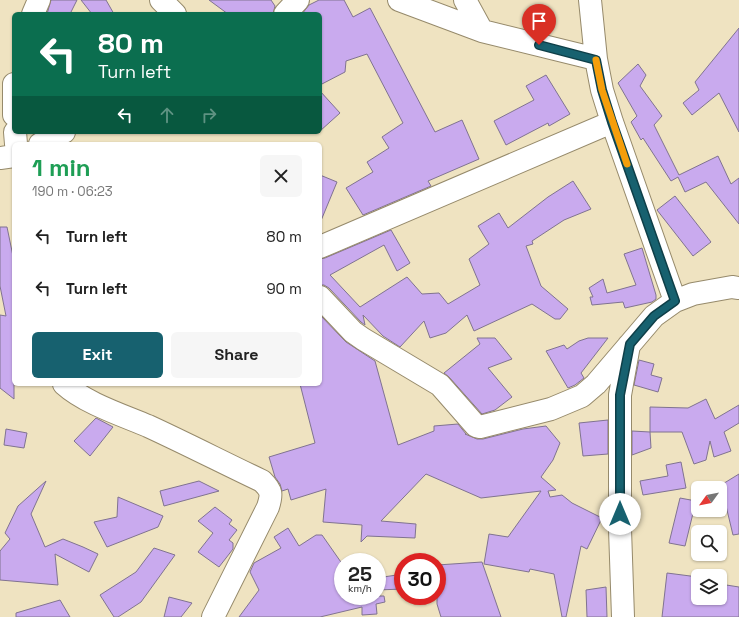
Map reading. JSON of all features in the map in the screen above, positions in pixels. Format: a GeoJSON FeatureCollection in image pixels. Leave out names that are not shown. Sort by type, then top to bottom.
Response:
{"type":"FeatureCollection","features":[{"type":"Feature","properties":{"kind":"street"},"geometry":{"type":"LineString","coordinates":[[34,12],[39,0]]}},
{"type":"Feature","properties":{"kind":"street"},"geometry":{"type":"LineString","coordinates":[[161,0],[173,12]]}},
{"type":"Feature","properties":{"kind":"street"},"geometry":{"type":"LineString","coordinates":[[287,12],[298,0]]}},
{"type":"Feature","properties":{"kind":"street"},"geometry":{"type":"LineString","coordinates":[[398,0],[482,31],[596,60]]}},
{"type":"Feature","properties":{"kind":"street"},"geometry":{"type":"LineString","coordinates":[[465,0],[482,31]]}},
{"type":"Feature","properties":{"kind":"street"},"geometry":{"type":"LineString","coordinates":[[590,0],[596,60],[602,90],[675,301]]}},
{"type":"Feature","properties":{"kind":"street"},"geometry":{"type":"LineString","coordinates":[[322,247],[612,122]]}},
{"type":"Feature","properties":{"kind":"street"},"geometry":{"type":"LineString","coordinates":[[44,142],[60,134]]}},
{"type":"Feature","properties":{"kind":"street"},"geometry":{"type":"LineString","coordinates":[[0,158],[12,156]]}},
{"type":"Feature","properties":{"kind":"street"},"geometry":{"type":"LineString","coordinates":[[322,300],[358,336],[440,385],[476,426],[480,427],[550,409],[582,396],[596,384],[654,316],[675,301],[699,293],[732,287],[739,288]]}},
{"type":"Feature","properties":{"kind":"street"},"geometry":{"type":"LineString","coordinates":[[623,617],[620,521],[620,395],[630,344]]}},
{"type":"Feature","properties":{"kind":"street"},"geometry":{"type":"LineString","coordinates":[[66,386],[74,392],[95,403],[150,427],[262,481],[270,489],[271,498],[268,507],[213,617]]}},
{"type":"Feature","properties":{"kind":"building"},"geometry":{"type":"Polygon","coordinates":[[[51,0],[77,0],[71,12],[48,12],[51,0]]]}},
{"type":"Feature","properties":{"kind":"building"},"geometry":{"type":"Polygon","coordinates":[[[81,0],[106,0],[113,12],[90,12],[81,0]]]}},
{"type":"Feature","properties":{"kind":"building"},"geometry":{"type":"Polygon","coordinates":[[[209,0],[271,0],[275,6],[274,12],[225,12],[209,0]]]}},
{"type":"Feature","properties":{"kind":"building"},"geometry":{"type":"Polygon","coordinates":[[[319,0],[344,0],[353,17],[370,8],[435,132],[462,120],[479,159],[428,181],[431,186],[363,215],[346,188],[373,172],[367,162],[389,148],[382,137],[403,123],[367,54],[346,61],[345,72],[322,84],[322,12],[304,12],[309,5],[319,0]]]}},
{"type":"Feature","properties":{"kind":"building"},"geometry":{"type":"Polygon","coordinates":[[[739,28],[739,132],[719,93],[692,115],[683,103],[699,90],[695,82],[739,28]]]}},
{"type":"Feature","properties":{"kind":"building"},"geometry":{"type":"Polygon","coordinates":[[[638,64],[646,75],[640,86],[662,116],[654,125],[679,175],[718,156],[731,184],[739,178],[739,224],[706,182],[685,192],[678,177],[671,181],[643,138],[641,140],[631,122],[637,116],[618,83],[638,64]]]}},
{"type":"Feature","properties":{"kind":"building"},"geometry":{"type":"Polygon","coordinates":[[[546,75],[570,114],[549,126],[548,123],[506,145],[494,121],[534,100],[526,86],[546,75]]]}},
{"type":"Feature","properties":{"kind":"building"},"geometry":{"type":"Polygon","coordinates":[[[322,93],[340,113],[322,129],[322,93]]]}},
{"type":"Feature","properties":{"kind":"building"},"geometry":{"type":"Polygon","coordinates":[[[322,176],[337,182],[322,218],[322,176]]]}},
{"type":"Feature","properties":{"kind":"building"},"geometry":{"type":"Polygon","coordinates":[[[573,181],[591,209],[564,220],[532,241],[533,244],[526,246],[541,286],[568,309],[560,319],[555,319],[532,304],[474,331],[467,315],[446,333],[430,338],[424,321],[400,347],[383,336],[363,315],[365,325],[361,322],[329,288],[322,285],[322,259],[391,230],[410,263],[397,271],[384,245],[330,275],[360,307],[407,277],[422,294],[439,293],[448,304],[480,285],[469,259],[489,244],[478,226],[499,213],[508,228],[548,197],[573,181]]]}},
{"type":"Feature","properties":{"kind":"building"},"geometry":{"type":"Polygon","coordinates":[[[675,196],[711,242],[693,256],[657,210],[675,196]]]}},
{"type":"Feature","properties":{"kind":"building"},"geometry":{"type":"Polygon","coordinates":[[[0,227],[7,227],[12,251],[12,386],[14,386],[14,399],[0,388],[0,315],[6,316],[0,286],[0,227]]]}},
{"type":"Feature","properties":{"kind":"building"},"geometry":{"type":"Polygon","coordinates":[[[642,248],[656,299],[652,302],[625,308],[623,302],[592,305],[590,297],[593,297],[589,288],[603,279],[607,293],[636,285],[624,254],[642,248]]]}},
{"type":"Feature","properties":{"kind":"building"},"geometry":{"type":"Polygon","coordinates":[[[322,317],[346,342],[375,361],[398,445],[434,431],[434,426],[458,424],[465,434],[477,439],[483,439],[523,429],[546,426],[560,443],[553,460],[541,477],[556,490],[548,491],[550,497],[562,495],[572,503],[602,518],[587,549],[581,546],[566,617],[562,617],[554,574],[530,569],[529,572],[484,564],[489,534],[508,537],[541,491],[481,498],[426,474],[381,521],[416,524],[415,538],[367,536],[361,542],[362,525],[323,522],[326,489],[291,500],[288,489],[282,491],[280,484],[275,477],[269,457],[315,443],[301,386],[322,386],[322,317]]]}},
{"type":"Feature","properties":{"kind":"building"},"geometry":{"type":"Polygon","coordinates":[[[477,338],[495,338],[512,359],[488,368],[512,397],[495,410],[482,414],[444,373],[480,344],[477,338]]]}},
{"type":"Feature","properties":{"kind":"building"},"geometry":{"type":"Polygon","coordinates":[[[588,338],[608,338],[581,373],[584,378],[568,388],[546,351],[564,345],[567,349],[579,341],[588,338]]]}},
{"type":"Feature","properties":{"kind":"building"},"geometry":{"type":"Polygon","coordinates":[[[639,360],[654,364],[651,375],[662,378],[658,392],[634,385],[639,360]]]}},
{"type":"Feature","properties":{"kind":"building"},"geometry":{"type":"Polygon","coordinates":[[[706,399],[715,419],[739,405],[739,423],[724,432],[731,451],[714,457],[710,441],[706,460],[694,464],[682,432],[650,432],[650,407],[688,408],[706,399]]]}},
{"type":"Feature","properties":{"kind":"building"},"geometry":{"type":"Polygon","coordinates":[[[96,418],[113,427],[90,456],[74,441],[96,418]]]}},
{"type":"Feature","properties":{"kind":"building"},"geometry":{"type":"Polygon","coordinates":[[[608,420],[608,454],[583,456],[579,423],[608,420]]]}},
{"type":"Feature","properties":{"kind":"building"},"geometry":{"type":"Polygon","coordinates":[[[6,429],[27,433],[24,448],[4,445],[6,429]]]}},
{"type":"Feature","properties":{"kind":"building"},"geometry":{"type":"Polygon","coordinates":[[[632,431],[650,432],[651,448],[632,455],[632,431]]]}},
{"type":"Feature","properties":{"kind":"building"},"geometry":{"type":"Polygon","coordinates":[[[681,462],[686,488],[643,495],[640,481],[668,476],[666,465],[681,462]]]}},
{"type":"Feature","properties":{"kind":"building"},"geometry":{"type":"Polygon","coordinates":[[[739,474],[739,534],[733,535],[727,510],[727,481],[739,474]]]}},
{"type":"Feature","properties":{"kind":"building"},"geometry":{"type":"Polygon","coordinates":[[[46,481],[31,514],[45,547],[63,539],[98,554],[89,572],[55,554],[58,585],[0,580],[0,551],[10,539],[5,533],[18,506],[46,481]]]}},
{"type":"Feature","properties":{"kind":"building"},"geometry":{"type":"Polygon","coordinates":[[[199,481],[219,491],[164,506],[160,491],[199,481]]]}},
{"type":"Feature","properties":{"kind":"building"},"geometry":{"type":"Polygon","coordinates":[[[118,497],[163,516],[158,527],[107,547],[94,522],[117,517],[118,497]]]}},
{"type":"Feature","properties":{"kind":"building"},"geometry":{"type":"Polygon","coordinates":[[[680,498],[691,500],[692,517],[685,546],[669,543],[680,498]]]}},
{"type":"Feature","properties":{"kind":"building"},"geometry":{"type":"Polygon","coordinates":[[[215,507],[232,520],[229,524],[237,530],[229,540],[233,543],[233,549],[219,567],[198,552],[213,533],[198,521],[215,507]]]}},
{"type":"Feature","properties":{"kind":"building"},"geometry":{"type":"Polygon","coordinates":[[[288,528],[299,546],[316,535],[322,535],[335,553],[334,605],[376,605],[377,614],[362,615],[362,607],[320,617],[239,617],[259,590],[250,572],[254,563],[281,548],[274,537],[288,528]]]}},
{"type":"Feature","properties":{"kind":"building"},"geometry":{"type":"Polygon","coordinates":[[[154,548],[175,555],[141,602],[118,617],[114,617],[100,595],[136,572],[154,548]]]}},
{"type":"Feature","properties":{"kind":"building"},"geometry":{"type":"Polygon","coordinates":[[[482,562],[501,617],[441,617],[437,605],[446,605],[446,564],[482,562]]]}},
{"type":"Feature","properties":{"kind":"building"},"geometry":{"type":"Polygon","coordinates":[[[667,573],[691,576],[691,605],[727,605],[727,585],[739,587],[739,617],[662,617],[667,573]]]}},
{"type":"Feature","properties":{"kind":"building"},"geometry":{"type":"Polygon","coordinates":[[[394,575],[394,589],[386,590],[386,577],[394,575]]]}},
{"type":"Feature","properties":{"kind":"building"},"geometry":{"type":"Polygon","coordinates":[[[606,587],[607,617],[587,617],[586,590],[606,587]]]}},
{"type":"Feature","properties":{"kind":"building"},"geometry":{"type":"Polygon","coordinates":[[[169,597],[192,603],[181,617],[164,617],[169,597]]]}},
{"type":"Feature","properties":{"kind":"building"},"geometry":{"type":"Polygon","coordinates":[[[60,600],[70,617],[16,617],[16,613],[60,600]]]}},
{"type":"Feature","properties":{"kind":"slow traffic"},"geometry":{"type":"LineString","coordinates":[[596,60],[602,90],[627,164]]}},
{"type":"Feature","properties":{"kind":"route"},"geometry":{"type":"LineString","coordinates":[[539,45],[596,60],[602,90],[612,122],[675,301],[654,316],[630,344],[620,395],[620,514]]}}]}
